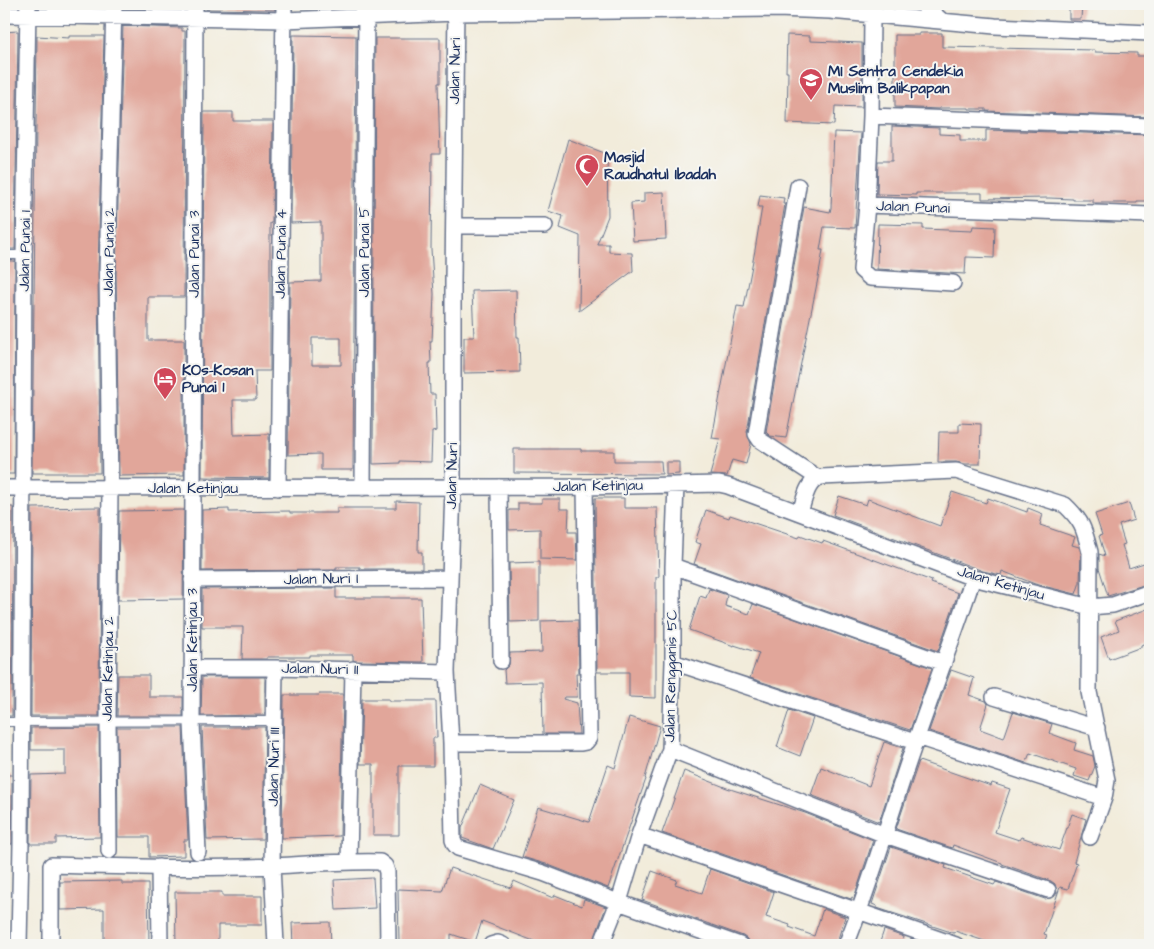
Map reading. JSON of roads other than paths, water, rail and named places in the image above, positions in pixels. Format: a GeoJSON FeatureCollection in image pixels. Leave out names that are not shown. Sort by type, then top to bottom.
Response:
{"type":"FeatureCollection","features":[{"type":"Feature","properties":{"kind":"street","name":"Jalan Punai 3"},"geometry":{"type":"LineString","coordinates":[[192,488],[195,4]]}},
{"type":"Feature","properties":{"kind":"street","name":"Jalan Punai 4"},"geometry":{"type":"LineString","coordinates":[[278,488],[284,4]]}},
{"type":"Feature","properties":{"kind":"street"},"geometry":{"type":"LineString","coordinates":[[922,4],[941,20]]}},
{"type":"Feature","properties":{"kind":"street"},"geometry":{"type":"LineString","coordinates":[[4,15],[28,9],[114,10],[195,19],[284,20],[366,10],[456,8],[777,9],[830,11],[1032,28],[1150,33]]}},
{"type":"Feature","properties":{"kind":"street","name":"Jalan Nuri"},"geometry":{"type":"LineString","coordinates":[[456,8],[453,488],[447,672],[453,840],[458,848],[543,873],[618,902]]}},
{"type":"Feature","properties":{"kind":"street","name":"Jalan Punai 1"},"geometry":{"type":"LineString","coordinates":[[23,488],[28,9]]}},
{"type":"Feature","properties":{"kind":"street","name":"Jalan Punai 2"},"geometry":{"type":"LineString","coordinates":[[110,488],[107,274],[114,10]]}},
{"type":"Feature","properties":{"kind":"street","name":"Jalan Punai 5"},"geometry":{"type":"LineString","coordinates":[[363,488],[366,10]]}},
{"type":"Feature","properties":{"kind":"street","name":"Jalan Punai"},"geometry":{"type":"LineString","coordinates":[[872,15],[871,116],[867,205],[1150,214]]}},
{"type":"Feature","properties":{"kind":"street"},"geometry":{"type":"LineString","coordinates":[[871,116],[1150,126]]}},
{"type":"Feature","properties":{"kind":"street"},"geometry":{"type":"LineString","coordinates":[[798,186],[756,434],[760,440],[818,478],[956,471],[1065,505],[1079,518],[1090,552],[1089,692],[1107,780],[1104,798],[1090,837]]}},
{"type":"Feature","properties":{"kind":"street"},"geometry":{"type":"LineString","coordinates":[[867,205],[861,270],[864,274],[870,278],[953,283]]}},
{"type":"Feature","properties":{"kind":"street"},"geometry":{"type":"LineString","coordinates":[[454,226],[545,226]]}},
{"type":"Feature","properties":{"kind":"street"},"geometry":{"type":"LineString","coordinates":[[800,512],[808,487],[818,478]]}},
{"type":"Feature","properties":{"kind":"street","name":"Jalan Ketinjau"},"geometry":{"type":"LineString","coordinates":[[4,488],[453,488],[719,484],[800,512],[973,578],[1090,607],[1113,605],[1150,592]]}},
{"type":"Feature","properties":{"kind":"street","name":"Jalan Rengganis 5C"},"geometry":{"type":"LineString","coordinates":[[602,945],[670,749],[676,485]]}},
{"type":"Feature","properties":{"kind":"street"},"geometry":{"type":"LineString","coordinates":[[499,487],[501,661]]}},
{"type":"Feature","properties":{"kind":"street"},"geometry":{"type":"LineString","coordinates":[[451,743],[580,743],[586,742],[589,738],[585,487]]}},
{"type":"Feature","properties":{"kind":"street"},"geometry":{"type":"LineString","coordinates":[[19,945],[23,488]]}},
{"type":"Feature","properties":{"kind":"street","name":"Jalan Ketinjau 2"},"geometry":{"type":"LineString","coordinates":[[109,851],[110,488]]}},
{"type":"Feature","properties":{"kind":"street","name":"Jalan Ketinjau 3"},"geometry":{"type":"LineString","coordinates":[[192,488],[192,723],[198,852]]}},
{"type":"Feature","properties":{"kind":"street"},"geometry":{"type":"LineString","coordinates":[[673,566],[944,663]]}},
{"type":"Feature","properties":{"kind":"street","name":"Jalan Nuri I"},"geometry":{"type":"LineString","coordinates":[[192,580],[449,578]]}},
{"type":"Feature","properties":{"kind":"street"},"geometry":{"type":"LineString","coordinates":[[846,945],[860,911],[916,739],[973,578]]}},
{"type":"Feature","properties":{"kind":"street"},"geometry":{"type":"LineString","coordinates":[[673,662],[1104,798]]}},
{"type":"Feature","properties":{"kind":"street","name":"Jalan Nuri II"},"geometry":{"type":"LineString","coordinates":[[192,668],[353,669],[447,672]]}},
{"type":"Feature","properties":{"kind":"street","name":"Jalan Nuri III"},"geometry":{"type":"LineString","coordinates":[[275,668],[272,866],[276,945]]}},
{"type":"Feature","properties":{"kind":"street"},"geometry":{"type":"LineString","coordinates":[[349,861],[353,669]]}},
{"type":"Feature","properties":{"kind":"street"},"geometry":{"type":"LineString","coordinates":[[994,697],[1097,728]]}},
{"type":"Feature","properties":{"kind":"street"},"geometry":{"type":"LineString","coordinates":[[670,749],[885,835],[1048,890]]}},
{"type":"Feature","properties":{"kind":"street"},"geometry":{"type":"LineString","coordinates":[[639,835],[956,945]]}},
{"type":"Feature","properties":{"kind":"street"},"geometry":{"type":"LineString","coordinates":[[51,945],[51,865],[159,867],[272,866],[349,861],[380,862],[385,866],[387,879],[388,945]]}},
{"type":"Feature","properties":{"kind":"street"},"geometry":{"type":"LineString","coordinates":[[159,867],[160,945]]}},
{"type":"Feature","properties":{"kind":"street"},"geometry":{"type":"LineString","coordinates":[[618,902],[740,945]]}},
{"type":"Feature","properties":{"kind":"lane"},"geometry":{"type":"LineString","coordinates":[[4,255],[24,255]]}},
{"type":"Feature","properties":{"kind":"lane"},"geometry":{"type":"LineString","coordinates":[[4,722],[108,721],[192,723],[274,721]]}},
{"type":"Feature","properties":{"kind":"place","name":"MI Sentra Cendekia Muslim Balikpapan"},"geometry":{"type":"Point","coordinates":[811,101]}},
{"type":"Feature","properties":{"kind":"place","name":"Masjid Raudhatul Ibadah"},"geometry":{"type":"Point","coordinates":[587,187]}},
{"type":"Feature","properties":{"kind":"place","name":"KOs-Kosan Punai 1"},"geometry":{"type":"Point","coordinates":[165,400]}}]}
